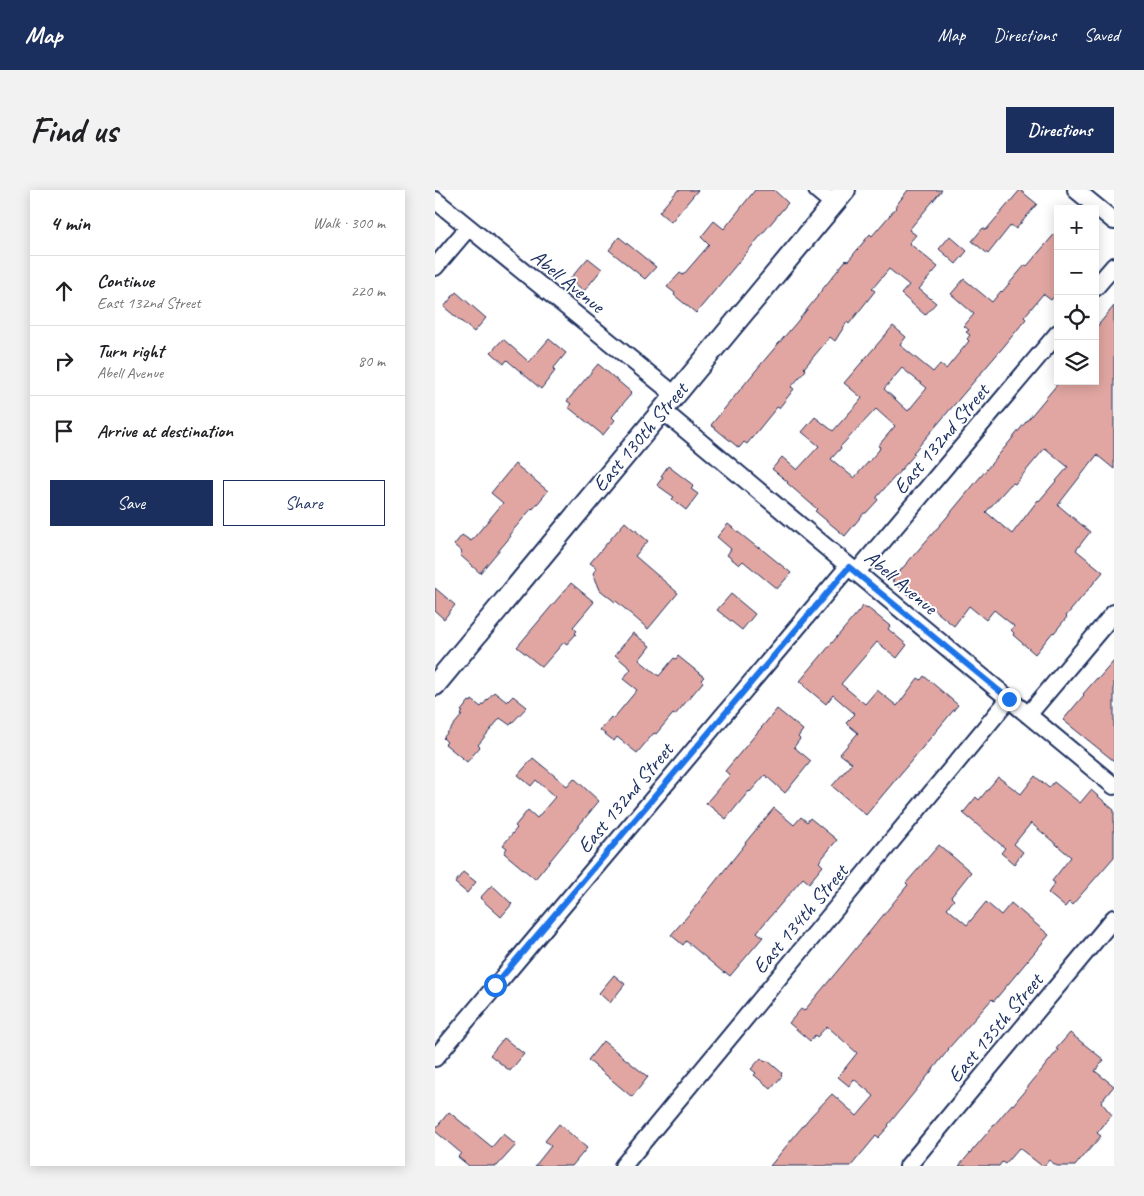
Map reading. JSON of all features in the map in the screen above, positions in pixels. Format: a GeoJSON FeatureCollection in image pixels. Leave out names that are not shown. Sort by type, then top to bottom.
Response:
{"type":"FeatureCollection","features":[{"type":"Feature","properties":{"kind":"street"},"geometry":{"type":"LineString","coordinates":[[817,190],[840,197]]}},
{"type":"Feature","properties":{"kind":"street"},"geometry":{"type":"LineString","coordinates":[[1076,190],[1114,221]]}},
{"type":"Feature","properties":{"kind":"street","name":"East 130th Street"},"geometry":{"type":"LineString","coordinates":[[435,685],[840,197]]}},
{"type":"Feature","properties":{"kind":"street","name":"Abell Avenue"},"geometry":{"type":"LineString","coordinates":[[435,200],[675,395]]}},
{"type":"Feature","properties":{"kind":"street"},"geometry":{"type":"LineString","coordinates":[[435,268],[468,228]]}},
{"type":"Feature","properties":{"kind":"street"},"geometry":{"type":"LineString","coordinates":[[1099,283],[1114,266]]}},
{"type":"Feature","properties":{"kind":"street","name":"East 132nd Street"},"geometry":{"type":"LineString","coordinates":[[435,1058],[852,570],[1054,338]]}},
{"type":"Feature","properties":{"kind":"street","name":"Abell Avenue"},"geometry":{"type":"LineString","coordinates":[[662,410],[1114,786]]}},
{"type":"Feature","properties":{"kind":"street"},"geometry":{"type":"LineString","coordinates":[[1028,715],[1114,613]]}},
{"type":"Feature","properties":{"kind":"street","name":"East 134th Street"},"geometry":{"type":"LineString","coordinates":[[623,1166],[1009,699]]}},
{"type":"Feature","properties":{"kind":"street","name":"East 135th Street"},"geometry":{"type":"LineString","coordinates":[[908,1166],[1114,918]]}},
{"type":"Feature","properties":{"kind":"building"},"geometry":{"type":"Polygon","coordinates":[[[678,190],[698,190],[671,222],[659,212],[678,190]]]}},
{"type":"Feature","properties":{"kind":"building"},"geometry":{"type":"Polygon","coordinates":[[[755,190],[774,190],[788,203],[696,313],[667,287],[680,273],[683,275],[709,245],[701,237],[714,221],[724,229],[755,190]]]}},
{"type":"Feature","properties":{"kind":"building"},"geometry":{"type":"Polygon","coordinates":[[[908,190],[942,190],[909,230],[916,235],[909,243],[938,267],[919,289],[936,303],[925,315],[901,294],[909,285],[889,269],[872,289],[875,291],[849,324],[847,322],[835,341],[830,337],[804,368],[806,370],[791,387],[794,389],[779,408],[777,407],[747,444],[744,442],[739,448],[711,425],[846,260],[849,260],[870,234],[872,236],[896,208],[908,190]]]}},
{"type":"Feature","properties":{"kind":"building"},"geometry":{"type":"Polygon","coordinates":[[[1020,190],[1037,204],[1016,229],[1011,225],[988,254],[972,241],[983,228],[986,230],[1020,190]]]}},
{"type":"Feature","properties":{"kind":"building"},"geometry":{"type":"Polygon","coordinates":[[[1054,235],[1054,297],[1051,300],[1043,294],[1005,345],[913,453],[915,454],[877,497],[878,500],[864,513],[845,536],[815,511],[817,509],[772,469],[782,457],[797,470],[819,446],[802,432],[815,417],[833,431],[859,402],[862,398],[844,383],[893,326],[906,337],[900,345],[933,372],[940,364],[946,369],[969,341],[967,339],[970,335],[966,332],[969,330],[964,326],[974,314],[951,294],[964,279],[992,302],[1025,265],[1027,266],[1054,235]],[[902,368],[884,389],[908,411],[927,388],[902,368]],[[876,409],[831,459],[854,478],[879,450],[880,447],[878,446],[895,426],[876,409]]]}},
{"type":"Feature","properties":{"kind":"building"},"geometry":{"type":"Polygon","coordinates":[[[950,236],[967,251],[956,264],[939,249],[950,236]]]}},
{"type":"Feature","properties":{"kind":"building"},"geometry":{"type":"Polygon","coordinates":[[[619,237],[656,267],[645,279],[609,250],[619,237]]]}},
{"type":"Feature","properties":{"kind":"building"},"geometry":{"type":"Polygon","coordinates":[[[588,258],[602,269],[584,291],[570,279],[588,258]]]}},
{"type":"Feature","properties":{"kind":"building"},"geometry":{"type":"Polygon","coordinates":[[[456,292],[486,318],[474,332],[444,307],[456,292]]]}},
{"type":"Feature","properties":{"kind":"building"},"geometry":{"type":"Polygon","coordinates":[[[1114,306],[1114,469],[1097,455],[1058,505],[1090,532],[1076,550],[1103,572],[1035,654],[1013,635],[1014,633],[1011,630],[1014,626],[994,610],[986,620],[969,606],[954,626],[927,604],[924,607],[892,581],[1057,385],[1099,385],[1099,324],[1114,306]],[[1045,448],[1015,484],[1010,485],[986,512],[1012,534],[1068,467],[1045,448]]]}},
{"type":"Feature","properties":{"kind":"building"},"geometry":{"type":"Polygon","coordinates":[[[503,339],[529,362],[549,339],[566,353],[553,369],[555,371],[541,389],[507,360],[504,364],[491,352],[503,339]]]}},
{"type":"Feature","properties":{"kind":"building"},"geometry":{"type":"Polygon","coordinates":[[[598,364],[631,392],[612,417],[615,420],[603,435],[568,407],[571,404],[567,401],[598,364]]]}},
{"type":"Feature","properties":{"kind":"building"},"geometry":{"type":"Polygon","coordinates":[[[515,464],[548,491],[509,535],[511,536],[480,573],[460,555],[462,552],[454,545],[462,535],[471,541],[503,503],[491,493],[515,464]]]}},
{"type":"Feature","properties":{"kind":"building"},"geometry":{"type":"Polygon","coordinates":[[[668,466],[693,485],[691,489],[698,494],[686,510],[672,499],[674,497],[657,485],[668,466]]]}},
{"type":"Feature","properties":{"kind":"building"},"geometry":{"type":"Polygon","coordinates":[[[625,522],[648,541],[635,556],[678,593],[648,629],[616,601],[600,590],[593,573],[597,568],[590,563],[625,522]]]}},
{"type":"Feature","properties":{"kind":"building"},"geometry":{"type":"Polygon","coordinates":[[[728,524],[791,573],[777,589],[743,561],[739,565],[727,555],[731,549],[717,537],[728,524]]]}},
{"type":"Feature","properties":{"kind":"building"},"geometry":{"type":"Polygon","coordinates":[[[571,583],[594,602],[573,627],[577,631],[576,634],[567,644],[564,642],[542,667],[517,647],[571,583]]]}},
{"type":"Feature","properties":{"kind":"building"},"geometry":{"type":"Polygon","coordinates":[[[435,588],[455,605],[444,619],[435,611],[435,588]]]}},
{"type":"Feature","properties":{"kind":"building"},"geometry":{"type":"Polygon","coordinates":[[[731,594],[755,614],[742,630],[717,610],[731,594]]]}},
{"type":"Feature","properties":{"kind":"building"},"geometry":{"type":"Polygon","coordinates":[[[863,606],[890,626],[888,629],[907,645],[897,658],[877,642],[841,684],[865,704],[877,690],[897,706],[918,678],[921,680],[924,676],[958,705],[866,815],[832,786],[852,763],[840,754],[858,733],[846,723],[855,714],[833,695],[826,704],[800,681],[863,606]]]}},
{"type":"Feature","properties":{"kind":"building"},"geometry":{"type":"Polygon","coordinates":[[[633,633],[650,646],[639,660],[659,676],[674,658],[676,659],[678,656],[704,677],[701,680],[703,682],[675,715],[673,714],[656,734],[654,733],[637,753],[617,737],[614,741],[600,730],[611,717],[613,719],[637,690],[623,679],[631,669],[615,655],[633,633]]]}},
{"type":"Feature","properties":{"kind":"building"},"geometry":{"type":"Polygon","coordinates":[[[1114,661],[1114,761],[1063,720],[1083,694],[1114,661]]]}},
{"type":"Feature","properties":{"kind":"building"},"geometry":{"type":"Polygon","coordinates":[[[494,692],[507,702],[513,696],[527,707],[510,725],[500,718],[467,762],[445,744],[447,742],[443,738],[462,715],[463,712],[461,711],[469,701],[471,702],[472,700],[481,707],[494,692]]]}},
{"type":"Feature","properties":{"kind":"building"},"geometry":{"type":"Polygon","coordinates":[[[777,709],[803,730],[798,737],[800,739],[794,747],[811,761],[785,793],[765,775],[726,819],[706,803],[730,775],[725,771],[777,709]]]}},
{"type":"Feature","properties":{"kind":"building"},"geometry":{"type":"Polygon","coordinates":[[[533,758],[567,786],[574,778],[599,801],[535,879],[504,853],[507,848],[503,845],[517,828],[515,826],[528,810],[537,818],[555,797],[536,780],[531,786],[518,775],[533,758]]]}},
{"type":"Feature","properties":{"kind":"building"},"geometry":{"type":"Polygon","coordinates":[[[1035,776],[1049,788],[1054,782],[1080,803],[1091,790],[1114,810],[1114,857],[1072,905],[1069,902],[1065,907],[1048,893],[1055,883],[1052,881],[1071,857],[1031,823],[1014,844],[1023,852],[1014,864],[1001,853],[1005,848],[963,813],[976,797],[979,800],[998,777],[1021,794],[1035,776]]]}},
{"type":"Feature","properties":{"kind":"building"},"geometry":{"type":"Polygon","coordinates":[[[774,808],[794,825],[801,817],[807,822],[810,818],[837,840],[819,862],[823,866],[809,883],[803,878],[757,932],[763,937],[730,976],[686,941],[683,945],[671,935],[774,808]]]}},
{"type":"Feature","properties":{"kind":"building"},"geometry":{"type":"Polygon","coordinates":[[[939,845],[971,872],[951,897],[954,900],[947,908],[967,925],[986,902],[1001,915],[1011,903],[1049,935],[994,1001],[992,999],[948,1049],[889,1126],[878,1138],[876,1136],[851,1166],[770,1166],[811,1116],[832,1094],[857,1116],[874,1096],[854,1079],[849,1086],[838,1077],[857,1053],[827,1026],[817,1037],[815,1035],[810,1041],[789,1023],[801,1009],[804,1011],[908,885],[906,883],[939,845]]]}},
{"type":"Feature","properties":{"kind":"building"},"geometry":{"type":"Polygon","coordinates":[[[463,872],[476,882],[467,893],[455,883],[463,872]]]}},
{"type":"Feature","properties":{"kind":"building"},"geometry":{"type":"Polygon","coordinates":[[[492,885],[512,904],[501,917],[480,898],[492,885]]]}},
{"type":"Feature","properties":{"kind":"building"},"geometry":{"type":"Polygon","coordinates":[[[614,975],[625,984],[610,1003],[599,993],[614,975]]]}},
{"type":"Feature","properties":{"kind":"building"},"geometry":{"type":"Polygon","coordinates":[[[1070,1033],[1104,1060],[1095,1071],[1114,1086],[1101,1102],[1112,1115],[1097,1133],[1101,1136],[1075,1166],[1057,1166],[1049,1160],[1042,1166],[1019,1148],[1005,1164],[1002,1162],[999,1166],[959,1166],[1013,1105],[1070,1033]]]}},
{"type":"Feature","properties":{"kind":"building"},"geometry":{"type":"Polygon","coordinates":[[[504,1038],[524,1054],[510,1071],[490,1055],[504,1038]]]}},
{"type":"Feature","properties":{"kind":"building"},"geometry":{"type":"Polygon","coordinates":[[[603,1041],[648,1077],[632,1097],[588,1060],[603,1041]]]}},
{"type":"Feature","properties":{"kind":"building"},"geometry":{"type":"Polygon","coordinates":[[[761,1058],[765,1062],[767,1060],[782,1073],[782,1076],[771,1089],[754,1075],[756,1073],[751,1069],[761,1058]]]}},
{"type":"Feature","properties":{"kind":"building"},"geometry":{"type":"Polygon","coordinates":[[[449,1112],[492,1147],[503,1134],[516,1145],[497,1166],[469,1166],[458,1157],[461,1153],[435,1131],[449,1112]]]}},
{"type":"Feature","properties":{"kind":"building"},"geometry":{"type":"Polygon","coordinates":[[[559,1124],[587,1148],[572,1166],[535,1166],[551,1146],[545,1141],[559,1124]]]}},
{"type":"Feature","properties":{"kind":"route"},"geometry":{"type":"LineString","coordinates":[[495,985],[849,567],[1009,699]]}}]}
